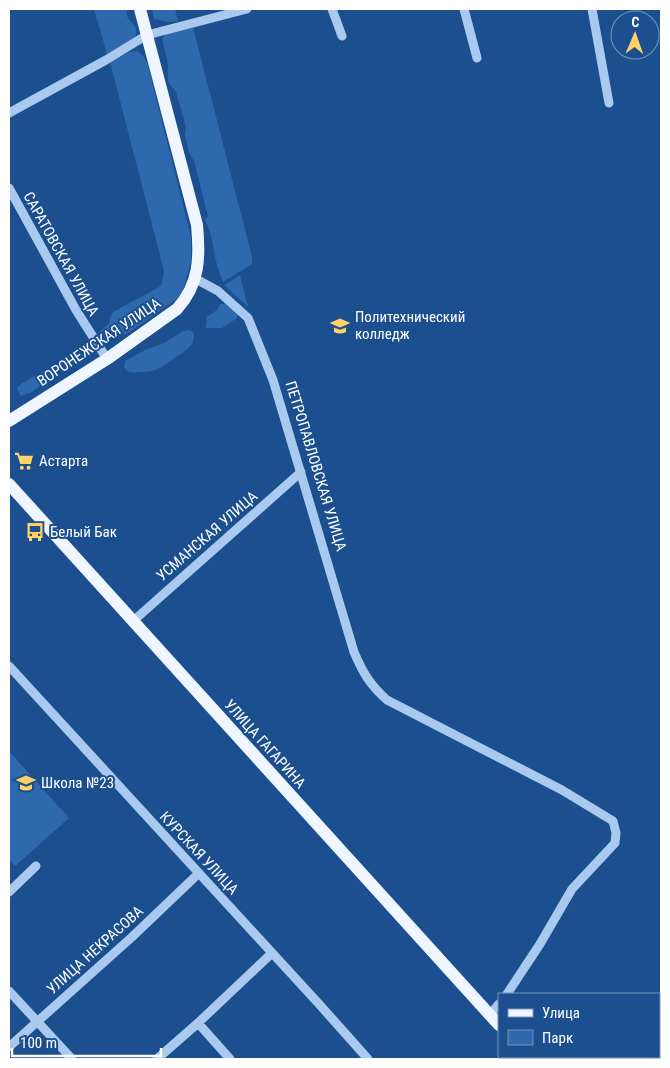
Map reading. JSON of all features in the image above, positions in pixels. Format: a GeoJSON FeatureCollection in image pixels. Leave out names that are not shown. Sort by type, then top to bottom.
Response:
{"type":"FeatureCollection","features":[{"type":"Feature","properties":{"kind":"main road"},"geometry":{"type":"LineString","coordinates":[[140,9],[197,225],[199,263],[196,278]]}},
{"type":"Feature","properties":{"kind":"main road","name":"ВОРОНЕЖСКАЯ УЛИЦА"},"geometry":{"type":"LineString","coordinates":[[9,421],[107,358],[177,309],[185,301],[196,278]]}},
{"type":"Feature","properties":{"kind":"main road","name":"УЛИЦА ГАГАРИНА"},"geometry":{"type":"LineString","coordinates":[[10,491],[132,622],[498,1024]]}},
{"type":"Feature","properties":{"kind":"street"},"geometry":{"type":"LineString","coordinates":[[9,113],[106,60],[147,34],[247,9]]}},
{"type":"Feature","properties":{"kind":"street"},"geometry":{"type":"LineString","coordinates":[[332,9],[342,36]]}},
{"type":"Feature","properties":{"kind":"street"},"geometry":{"type":"LineString","coordinates":[[464,9],[477,58]]}},
{"type":"Feature","properties":{"kind":"street"},"geometry":{"type":"LineString","coordinates":[[592,9],[609,103]]}},
{"type":"Feature","properties":{"kind":"street","name":"САРАТОВСКАЯ УЛИЦА"},"geometry":{"type":"LineString","coordinates":[[9,188],[76,310],[107,358]]}},
{"type":"Feature","properties":{"kind":"street","name":"ПЕТРОПАВЛОВСКАЯ УЛИЦА"},"geometry":{"type":"LineString","coordinates":[[196,278],[218,290],[248,318],[273,380],[354,652],[373,688],[387,700],[562,790],[613,821],[616,833],[615,843],[572,890],[508,993]]}},
{"type":"Feature","properties":{"kind":"street","name":"УСМАНСКАЯ УЛИЦА"},"geometry":{"type":"LineString","coordinates":[[132,622],[301,472]]}},
{"type":"Feature","properties":{"kind":"street","name":"КУРСКАЯ УЛИЦА"},"geometry":{"type":"LineString","coordinates":[[9,666],[272,953],[362,1057]]}},
{"type":"Feature","properties":{"kind":"street"},"geometry":{"type":"LineString","coordinates":[[9,892],[36,866]]}},
{"type":"Feature","properties":{"kind":"street","name":"УЛИЦА НЕКРАСОВА"},"geometry":{"type":"LineString","coordinates":[[9,1047],[132,937],[199,873]]}},
{"type":"Feature","properties":{"kind":"street"},"geometry":{"type":"LineString","coordinates":[[157,1059],[272,953]]}},
{"type":"Feature","properties":{"kind":"street"},"geometry":{"type":"LineString","coordinates":[[9,991],[72,1059]]}},
{"type":"Feature","properties":{"kind":"street"},"geometry":{"type":"LineString","coordinates":[[489,1016],[498,1005]]}},
{"type":"Feature","properties":{"kind":"street"},"geometry":{"type":"LineString","coordinates":[[198,1023],[230,1059]]}},
{"type":"Feature","properties":{"kind":"green space"},"geometry":{"type":"Polygon","coordinates":[[[94,9],[126,9],[128,19],[136,29],[135,38],[107,54],[94,9]]]}},
{"type":"Feature","properties":{"kind":"green space"},"geometry":{"type":"Polygon","coordinates":[[[152,9],[175,9],[178,21],[168,22],[154,19],[152,9]]]}},
{"type":"Feature","properties":{"kind":"green space"},"geometry":{"type":"Polygon","coordinates":[[[193,27],[252,257],[252,264],[223,282],[217,265],[211,234],[205,220],[208,216],[194,161],[189,152],[185,135],[186,127],[176,92],[168,82],[168,64],[162,38],[166,34],[193,27]]]}},
{"type":"Feature","properties":{"kind":"green space"},"geometry":{"type":"Polygon","coordinates":[[[137,51],[147,62],[191,237],[191,262],[182,293],[178,298],[125,335],[123,332],[115,337],[101,340],[98,335],[99,332],[109,324],[113,312],[161,286],[164,271],[110,62],[130,52],[137,51]]]}},
{"type":"Feature","properties":{"kind":"green space"},"geometry":{"type":"Polygon","coordinates":[[[240,275],[248,307],[224,285],[240,275]]]}},
{"type":"Feature","properties":{"kind":"green space"},"geometry":{"type":"Polygon","coordinates":[[[220,304],[227,304],[238,313],[237,318],[222,328],[206,328],[207,317],[217,310],[220,304]]]}},
{"type":"Feature","properties":{"kind":"green space"},"geometry":{"type":"Polygon","coordinates":[[[189,330],[194,333],[190,346],[160,368],[147,372],[131,372],[124,367],[125,361],[145,350],[164,343],[183,331],[189,330]]]}},
{"type":"Feature","properties":{"kind":"green space"},"geometry":{"type":"Polygon","coordinates":[[[88,344],[91,346],[91,351],[87,357],[63,365],[32,392],[21,396],[17,389],[18,386],[83,345],[88,344]]]}},
{"type":"Feature","properties":{"kind":"green space","name":"Школа №23"},"geometry":{"type":"Polygon","coordinates":[[[9,751],[69,818],[15,866],[9,859],[9,751]]]}},
{"type":"Feature","properties":{"kind":"place","name":"Политехнический колледж"},"geometry":{"type":"Point","coordinates":[340,326]}},
{"type":"Feature","properties":{"kind":"place","name":"Астарта"},"geometry":{"type":"Point","coordinates":[24,461]}},
{"type":"Feature","properties":{"kind":"place","name":"Белый Бак"},"geometry":{"type":"Point","coordinates":[35,532]}},
{"type":"Feature","properties":{"kind":"place","name":"Школа №23"},"geometry":{"type":"Point","coordinates":[26,783]}}]}
